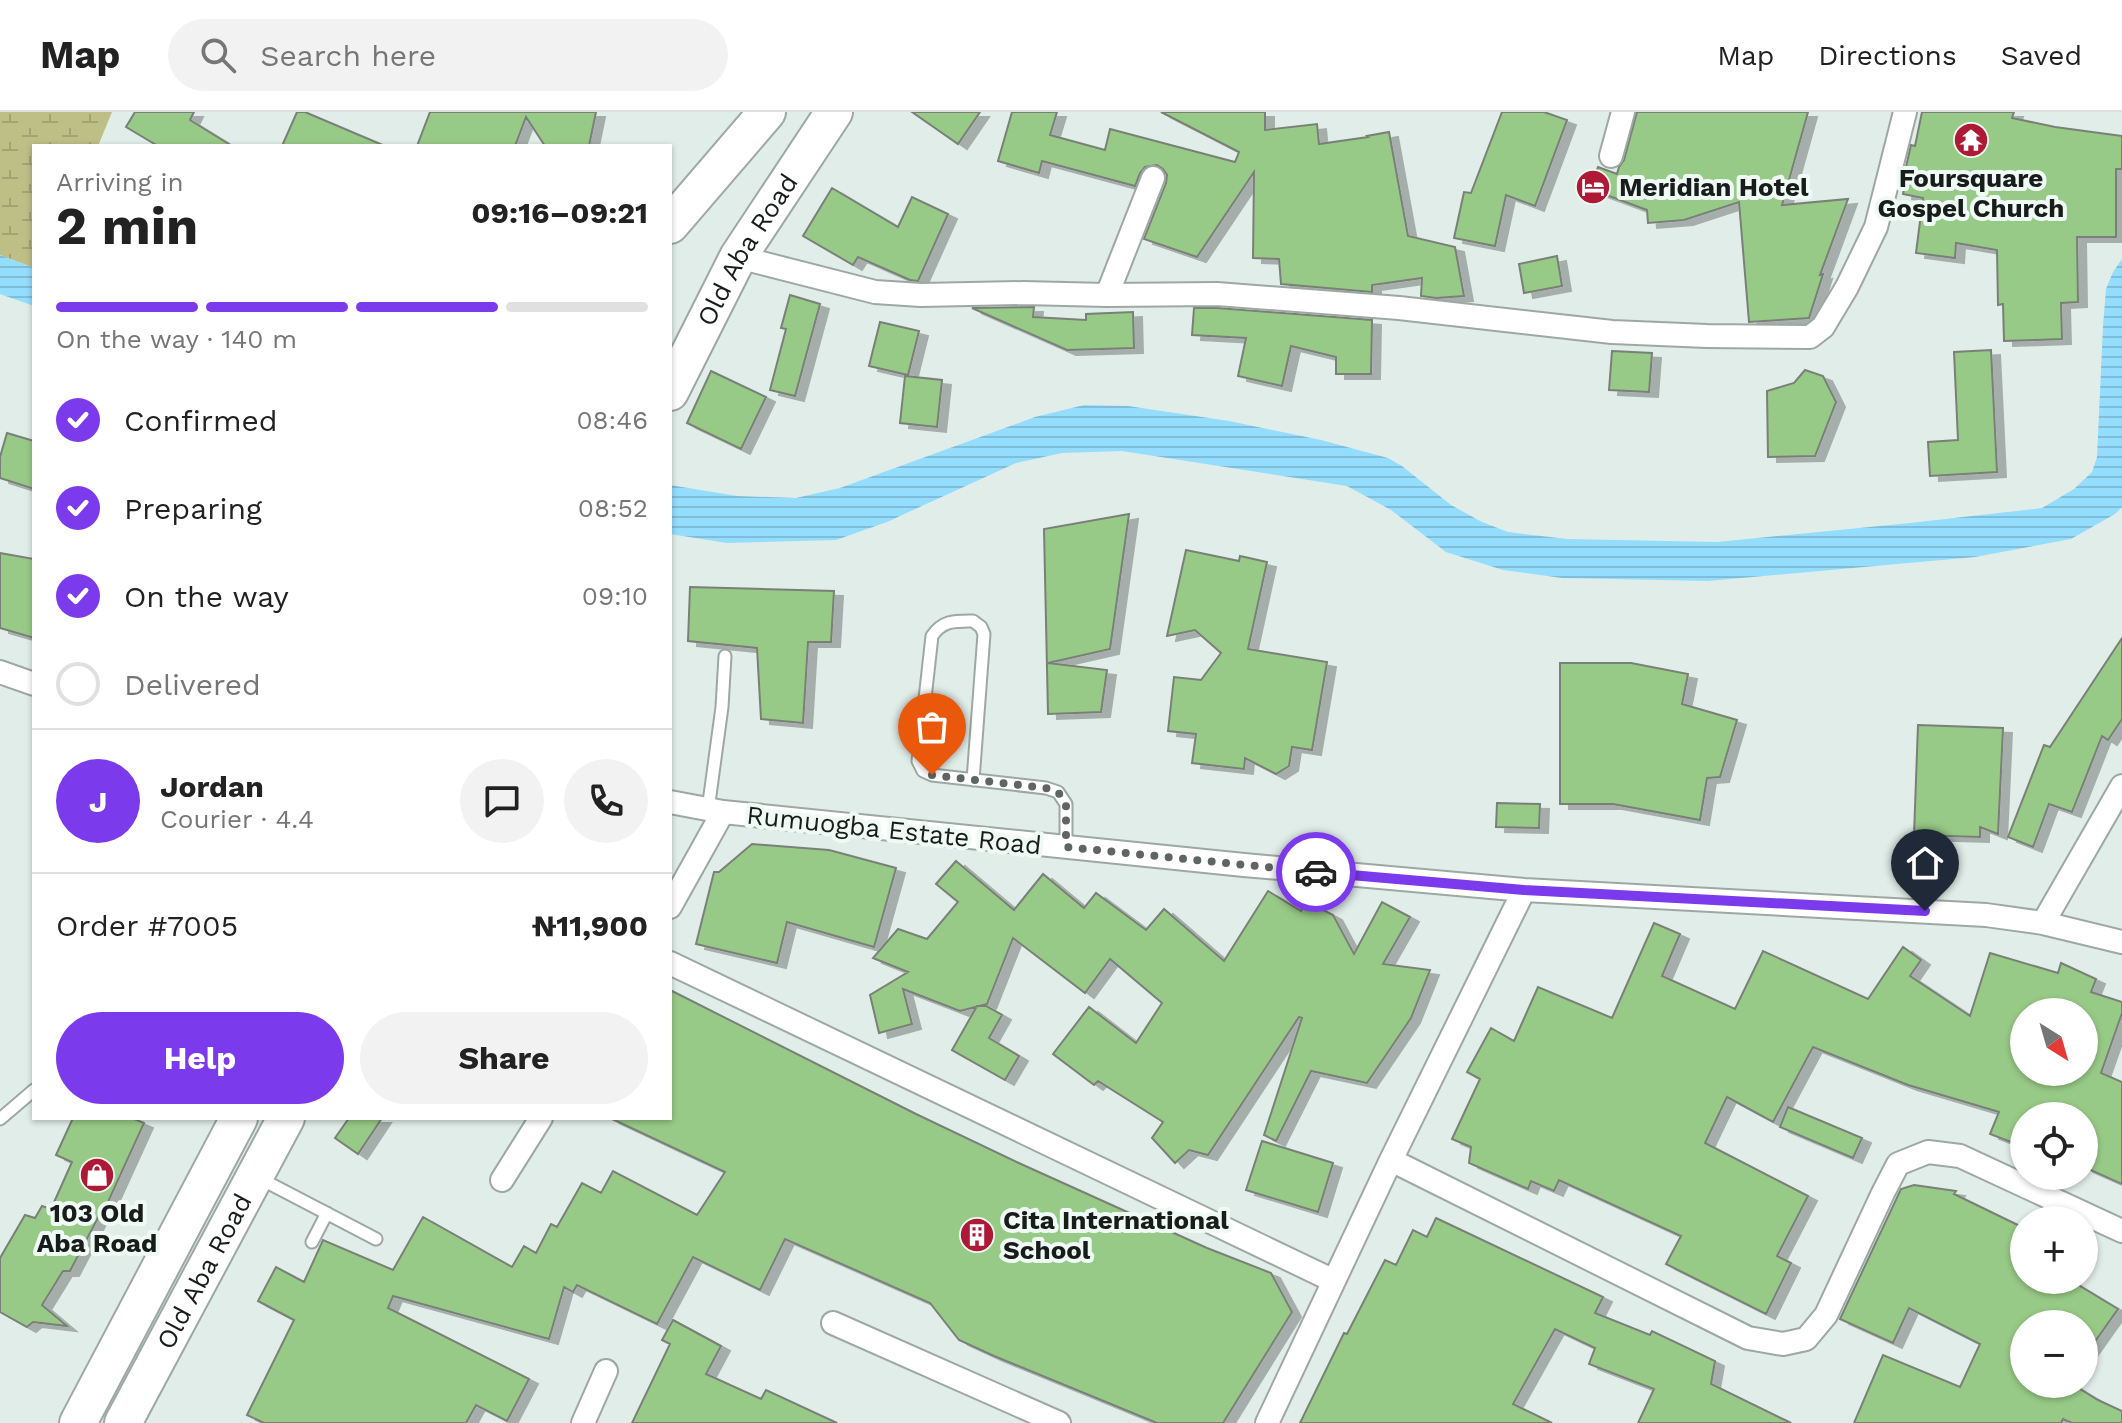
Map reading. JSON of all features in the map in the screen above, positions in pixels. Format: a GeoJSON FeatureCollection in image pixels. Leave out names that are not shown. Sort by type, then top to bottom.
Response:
{"type":"FeatureCollection","features":[{"type":"Feature","properties":{"kind":"main road"},"geometry":{"type":"LineString","coordinates":[[672,223],[767,112]]}},
{"type":"Feature","properties":{"kind":"main road","name":"Old Aba Road"},"geometry":{"type":"LineString","coordinates":[[672,388],[738,257],[834,112]]}},
{"type":"Feature","properties":{"kind":"main road","name":"Old Aba Road"},"geometry":{"type":"LineString","coordinates":[[78,1423],[238,1120]]}},
{"type":"Feature","properties":{"kind":"main road","name":"Old Aba Road"},"geometry":{"type":"LineString","coordinates":[[123,1423],[285,1120]]}},
{"type":"Feature","properties":{"kind":"street"},"geometry":{"type":"LineString","coordinates":[[1611,156],[1623,112]]}},
{"type":"Feature","properties":{"kind":"street"},"geometry":{"type":"LineString","coordinates":[[738,257],[875,292],[921,295],[1217,294],[1399,308],[1612,332],[1810,337],[1823,327],[1847,287],[1876,227],[1905,112]]}},
{"type":"Feature","properties":{"kind":"street"},"geometry":{"type":"LineString","coordinates":[[1107,295],[1153,178]]}},
{"type":"Feature","properties":{"kind":"street"},"geometry":{"type":"LineString","coordinates":[[0,672],[32,683]]}},
{"type":"Feature","properties":{"kind":"street"},"geometry":{"type":"LineString","coordinates":[[2043,923],[2122,786]]}},
{"type":"Feature","properties":{"kind":"street","name":"Rumuogba Estate Road"},"geometry":{"type":"LineString","coordinates":[[672,802],[716,811],[1066,847],[1524,890],[1986,915],[2043,923],[2122,942]]}},
{"type":"Feature","properties":{"kind":"street"},"geometry":{"type":"LineString","coordinates":[[672,903],[716,811]]}},
{"type":"Feature","properties":{"kind":"street"},"geometry":{"type":"LineString","coordinates":[[1267,1423],[1391,1160],[1524,890]]}},
{"type":"Feature","properties":{"kind":"street"},"geometry":{"type":"LineString","coordinates":[[672,964],[1334,1281]]}},
{"type":"Feature","properties":{"kind":"street"},"geometry":{"type":"LineString","coordinates":[[502,1180],[540,1120]]}},
{"type":"Feature","properties":{"kind":"street"},"geometry":{"type":"LineString","coordinates":[[1391,1160],[1748,1338],[1783,1344],[1806,1339],[1826,1315],[1898,1164],[1928,1152],[1960,1156],[2122,1231]]}},
{"type":"Feature","properties":{"kind":"street"},"geometry":{"type":"LineString","coordinates":[[833,1323],[1059,1423]]}},
{"type":"Feature","properties":{"kind":"street"},"geometry":{"type":"LineString","coordinates":[[583,1423],[606,1371]]}},
{"type":"Feature","properties":{"kind":"lane"},"geometry":{"type":"LineString","coordinates":[[973,780],[984,634],[973,621],[949,621],[932,636],[918,761],[923,771],[932,775],[1058,792],[1066,804],[1066,847]]}},
{"type":"Feature","properties":{"kind":"lane"},"geometry":{"type":"LineString","coordinates":[[716,811],[725,656]]}},
{"type":"Feature","properties":{"kind":"lane"},"geometry":{"type":"LineString","coordinates":[[0,1119],[32,1092]]}},
{"type":"Feature","properties":{"kind":"lane"},"geometry":{"type":"LineString","coordinates":[[255,1176],[376,1239]]}},
{"type":"Feature","properties":{"kind":"lane"},"geometry":{"type":"LineString","coordinates":[[312,1242],[327,1213]]}},
{"type":"Feature","properties":{"kind":"green space"},"geometry":{"type":"Polygon","coordinates":[[[0,112],[112,112],[99,144],[32,144],[32,267],[0,255],[0,112]]]}},
{"type":"Feature","properties":{"kind":"water"},"geometry":{"type":"Polygon","coordinates":[[[0,255],[32,267],[32,305],[0,294],[0,255]]]}},
{"type":"Feature","properties":{"kind":"water"},"geometry":{"type":"Polygon","coordinates":[[[2122,259],[2122,507],[2071,539],[1975,557],[1708,581],[1562,578],[1503,570],[1446,552],[1391,510],[1347,486],[1122,451],[1062,453],[1016,463],[887,522],[836,540],[727,543],[672,534],[672,485],[737,496],[796,498],[840,488],[1035,417],[1084,405],[1128,406],[1229,421],[1388,458],[1451,505],[1482,522],[1508,532],[1567,539],[1717,542],[2042,508],[2074,489],[2092,472],[2097,457],[2106,289],[2122,259]]]}},
{"type":"Feature","properties":{"kind":"building"},"geometry":{"type":"Polygon","coordinates":[[[135,112],[194,112],[190,120],[229,144],[155,144],[126,127],[135,112]]]}},
{"type":"Feature","properties":{"kind":"building"},"geometry":{"type":"Polygon","coordinates":[[[297,112],[305,112],[380,144],[283,144],[297,112]]]}},
{"type":"Feature","properties":{"kind":"building"},"geometry":{"type":"Polygon","coordinates":[[[430,112],[596,112],[589,144],[544,144],[526,117],[516,144],[418,144],[430,112]]]}},
{"type":"Feature","properties":{"kind":"building"},"geometry":{"type":"Polygon","coordinates":[[[912,112],[980,112],[958,144],[912,112]]]}},
{"type":"Feature","properties":{"kind":"building"},"geometry":{"type":"Polygon","coordinates":[[[1012,112],[1057,112],[1050,135],[1105,150],[1110,129],[1235,162],[1239,152],[1161,112],[1265,112],[1265,130],[1317,124],[1319,144],[1389,132],[1408,236],[1455,247],[1464,296],[1421,296],[1422,278],[1372,285],[1372,292],[1281,284],[1279,259],[1253,258],[1254,172],[1197,257],[1144,239],[1166,183],[1167,175],[1163,169],[1157,165],[1145,167],[1135,186],[1042,161],[1039,173],[998,161],[1012,112]]]}},
{"type":"Feature","properties":{"kind":"building"},"geometry":{"type":"Polygon","coordinates":[[[1502,112],[1544,112],[1567,120],[1535,206],[1506,195],[1495,246],[1454,238],[1464,192],[1471,193],[1502,112]]]}},
{"type":"Feature","properties":{"kind":"building"},"geometry":{"type":"Polygon","coordinates":[[[1637,112],[1808,112],[1782,205],[1848,199],[1820,275],[1823,274],[1809,318],[1749,322],[1739,202],[1684,220],[1648,223],[1647,210],[1590,189],[1598,167],[1617,174],[1637,112]]]}},
{"type":"Feature","properties":{"kind":"building"},"geometry":{"type":"Polygon","coordinates":[[[1922,112],[2014,112],[2012,118],[2122,136],[2122,169],[2116,169],[2116,237],[2077,237],[2078,302],[2061,303],[2062,339],[2004,341],[2003,304],[1998,305],[1997,250],[1956,243],[1955,258],[1916,253],[1923,198],[1903,194],[1911,145],[1915,146],[1922,112]]]}},
{"type":"Feature","properties":{"kind":"building"},"geometry":{"type":"Polygon","coordinates":[[[832,188],[898,227],[912,197],[948,214],[918,281],[858,257],[853,265],[803,236],[832,188]]]}},
{"type":"Feature","properties":{"kind":"building"},"geometry":{"type":"Polygon","coordinates":[[[1557,256],[1562,286],[1524,293],[1519,264],[1557,256]]]}},
{"type":"Feature","properties":{"kind":"building"},"geometry":{"type":"Polygon","coordinates":[[[790,295],[820,304],[795,396],[770,390],[786,329],[781,328],[790,295]]]}},
{"type":"Feature","properties":{"kind":"building"},"geometry":{"type":"Polygon","coordinates":[[[1034,307],[1033,317],[1086,320],[1086,314],[1133,312],[1134,348],[1067,350],[972,308],[1034,307]]]}},
{"type":"Feature","properties":{"kind":"building"},"geometry":{"type":"Polygon","coordinates":[[[1194,308],[1372,320],[1371,374],[1336,374],[1336,357],[1291,346],[1282,386],[1238,376],[1246,338],[1192,335],[1194,308]]]}},
{"type":"Feature","properties":{"kind":"building"},"geometry":{"type":"Polygon","coordinates":[[[880,322],[919,331],[908,375],[869,366],[880,322]]]}},
{"type":"Feature","properties":{"kind":"building"},"geometry":{"type":"Polygon","coordinates":[[[1991,350],[1997,472],[1930,476],[1928,442],[1958,440],[1954,352],[1991,350]]]}},
{"type":"Feature","properties":{"kind":"building"},"geometry":{"type":"Polygon","coordinates":[[[1612,351],[1652,353],[1649,392],[1609,390],[1612,351]]]}},
{"type":"Feature","properties":{"kind":"building"},"geometry":{"type":"Polygon","coordinates":[[[1805,370],[1823,376],[1836,402],[1815,456],[1768,457],[1767,391],[1794,383],[1805,370]]]}},
{"type":"Feature","properties":{"kind":"building"},"geometry":{"type":"Polygon","coordinates":[[[711,371],[766,397],[741,449],[687,423],[711,371]]]}},
{"type":"Feature","properties":{"kind":"building"},"geometry":{"type":"Polygon","coordinates":[[[905,376],[942,380],[937,427],[900,423],[905,376]]]}},
{"type":"Feature","properties":{"kind":"building"},"geometry":{"type":"Polygon","coordinates":[[[7,433],[32,440],[32,488],[0,478],[0,457],[7,433]]]}},
{"type":"Feature","properties":{"kind":"building"},"geometry":{"type":"Polygon","coordinates":[[[1129,514],[1110,649],[1048,663],[1107,670],[1101,712],[1048,714],[1044,529],[1129,514]]]}},
{"type":"Feature","properties":{"kind":"building"},"geometry":{"type":"Polygon","coordinates":[[[1186,550],[1239,561],[1240,556],[1267,562],[1248,649],[1327,662],[1312,750],[1292,747],[1289,766],[1276,774],[1245,758],[1244,769],[1192,763],[1196,734],[1168,731],[1174,677],[1201,680],[1221,653],[1195,630],[1167,636],[1186,550]]]}},
{"type":"Feature","properties":{"kind":"building"},"geometry":{"type":"Polygon","coordinates":[[[0,553],[32,559],[32,637],[0,628],[0,553]]]}},
{"type":"Feature","properties":{"kind":"building"},"geometry":{"type":"Polygon","coordinates":[[[690,587],[834,591],[831,642],[808,642],[803,723],[761,719],[757,648],[688,641],[690,587]]]}},
{"type":"Feature","properties":{"kind":"building"},"geometry":{"type":"Polygon","coordinates":[[[2122,638],[2122,719],[2108,740],[2102,736],[2072,812],[2049,804],[2033,847],[2008,837],[2044,745],[2050,747],[2122,638]]]}},
{"type":"Feature","properties":{"kind":"building"},"geometry":{"type":"Polygon","coordinates":[[[1560,663],[1631,663],[1688,674],[1682,704],[1737,720],[1720,777],[1707,778],[1700,820],[1613,804],[1560,804],[1560,663]]]}},
{"type":"Feature","properties":{"kind":"building"},"geometry":{"type":"Polygon","coordinates":[[[1918,725],[2003,728],[1998,834],[1980,827],[1980,837],[1914,835],[1918,725]]]}},
{"type":"Feature","properties":{"kind":"building"},"geometry":{"type":"Polygon","coordinates":[[[1497,803],[1540,804],[1539,828],[1496,827],[1497,803]]]}},
{"type":"Feature","properties":{"kind":"building"},"geometry":{"type":"Polygon","coordinates":[[[752,844],[829,850],[896,868],[874,947],[787,922],[777,963],[696,944],[714,872],[719,872],[752,844]]]}},
{"type":"Feature","properties":{"kind":"building"},"geometry":{"type":"Polygon","coordinates":[[[956,861],[1014,910],[1043,874],[1084,908],[1096,893],[1146,930],[1164,909],[1224,961],[1268,891],[1301,911],[1306,901],[1333,915],[1354,954],[1382,902],[1410,917],[1383,964],[1430,970],[1411,1018],[1367,1083],[1311,1071],[1276,1141],[1264,1135],[1302,1018],[1299,1017],[1208,1155],[1189,1150],[1175,1163],[1152,1138],[1163,1122],[1098,1081],[1094,1085],[1053,1054],[1089,1007],[1136,1043],[1162,1003],[1110,959],[1085,993],[1013,938],[987,1004],[960,1011],[903,989],[912,1024],[879,1033],[870,995],[908,972],[873,958],[898,929],[927,939],[958,902],[936,884],[956,861]]]}},
{"type":"Feature","properties":{"kind":"building"},"geometry":{"type":"Polygon","coordinates":[[[1654,923],[1680,934],[1662,976],[1735,1009],[1763,951],[1868,999],[1903,947],[1921,960],[1910,976],[1970,1016],[1990,953],[2058,973],[2061,963],[2096,979],[2091,992],[2122,1002],[2122,1013],[2101,1073],[2122,1082],[2122,1184],[2098,1173],[2098,1102],[2010,1102],[2010,1142],[1990,1134],[1999,1112],[1908,1085],[1813,1047],[1773,1122],[1727,1097],[1705,1143],[1808,1196],[1777,1256],[1791,1263],[1766,1314],[1666,1264],[1681,1236],[1559,1180],[1554,1191],[1531,1181],[1528,1189],[1469,1163],[1471,1147],[1452,1139],[1480,1079],[1467,1072],[1491,1028],[1514,1041],[1538,987],[1612,1018],[1654,923]]]}},
{"type":"Feature","properties":{"kind":"building"},"geometry":{"type":"Polygon","coordinates":[[[672,991],[1021,1164],[1207,1248],[1271,1273],[1292,1312],[1223,1423],[1157,1423],[959,1340],[930,1303],[785,1239],[760,1290],[693,1257],[657,1324],[577,1285],[573,1292],[564,1287],[549,1339],[393,1296],[388,1308],[529,1379],[507,1421],[476,1405],[466,1423],[264,1423],[247,1415],[294,1320],[258,1301],[276,1267],[304,1282],[323,1240],[393,1270],[423,1217],[512,1267],[524,1246],[536,1253],[551,1224],[557,1227],[582,1183],[601,1193],[613,1171],[697,1215],[725,1172],[614,1120],[672,1120],[672,991]]]}},
{"type":"Feature","properties":{"kind":"building"},"geometry":{"type":"Polygon","coordinates":[[[977,1006],[986,1006],[1002,1015],[989,1038],[1019,1056],[1005,1080],[952,1050],[977,1006]]]}},
{"type":"Feature","properties":{"kind":"building"},"geometry":{"type":"Polygon","coordinates":[[[1788,1107],[1862,1138],[1853,1158],[1780,1127],[1788,1107]]]}},
{"type":"Feature","properties":{"kind":"building"},"geometry":{"type":"Polygon","coordinates":[[[72,1120],[137,1120],[144,1123],[103,1213],[70,1271],[63,1271],[42,1305],[67,1326],[33,1322],[27,1327],[0,1312],[0,1258],[25,1215],[35,1218],[42,1206],[51,1209],[72,1162],[56,1155],[72,1120]]]}},
{"type":"Feature","properties":{"kind":"building"},"geometry":{"type":"Polygon","coordinates":[[[348,1120],[381,1120],[358,1154],[335,1138],[348,1120]]]}},
{"type":"Feature","properties":{"kind":"building"},"geometry":{"type":"Polygon","coordinates":[[[1262,1141],[1333,1163],[1318,1212],[1246,1190],[1262,1141]]]}},
{"type":"Feature","properties":{"kind":"building"},"geometry":{"type":"Polygon","coordinates":[[[1914,1185],[1956,1191],[1954,1194],[2010,1221],[2010,1294],[2093,1294],[2118,1309],[2098,1337],[2098,1310],[2010,1310],[2010,1398],[2095,1398],[2122,1411],[2122,1423],[2072,1423],[2063,1419],[2061,1423],[1854,1423],[1883,1355],[1960,1387],[1980,1344],[1909,1308],[1893,1343],[1840,1319],[1901,1189],[1914,1185]]]}},
{"type":"Feature","properties":{"kind":"building"},"geometry":{"type":"Polygon","coordinates":[[[1436,1218],[1603,1297],[1595,1313],[1650,1335],[1652,1331],[1715,1361],[1711,1384],[1791,1423],[1638,1423],[1654,1389],[1589,1364],[1595,1348],[1555,1329],[1513,1404],[1552,1423],[1300,1423],[1344,1333],[1347,1334],[1385,1260],[1396,1265],[1413,1230],[1427,1237],[1436,1218]]]}},
{"type":"Feature","properties":{"kind":"building"},"geometry":{"type":"Polygon","coordinates":[[[673,1320],[721,1346],[706,1374],[761,1399],[766,1390],[837,1423],[632,1423],[670,1344],[662,1340],[673,1320]]]}},
{"type":"Feature","properties":{"kind":"way so far"},"geometry":{"type":"LineString","coordinates":[[932,775],[1058,792],[1066,804],[1066,847],[1316,872]]}},
{"type":"Feature","properties":{"kind":"place","name":"Foursquare Gospel Church"},"geometry":{"type":"Point","coordinates":[1971,140]}},
{"type":"Feature","properties":{"kind":"place","name":"Meridian Hotel"},"geometry":{"type":"Point","coordinates":[1593,187]}},
{"type":"Feature","properties":{"kind":"place","name":"103 Old Aba Road"},"geometry":{"type":"Point","coordinates":[97,1175]}},
{"type":"Feature","properties":{"kind":"place","name":"Cita International School"},"geometry":{"type":"Point","coordinates":[977,1235]}},
{"type":"Feature","properties":{"kind":"route"},"geometry":{"type":"LineString","coordinates":[[1316,872],[1524,890],[1925,911]]}}]}
